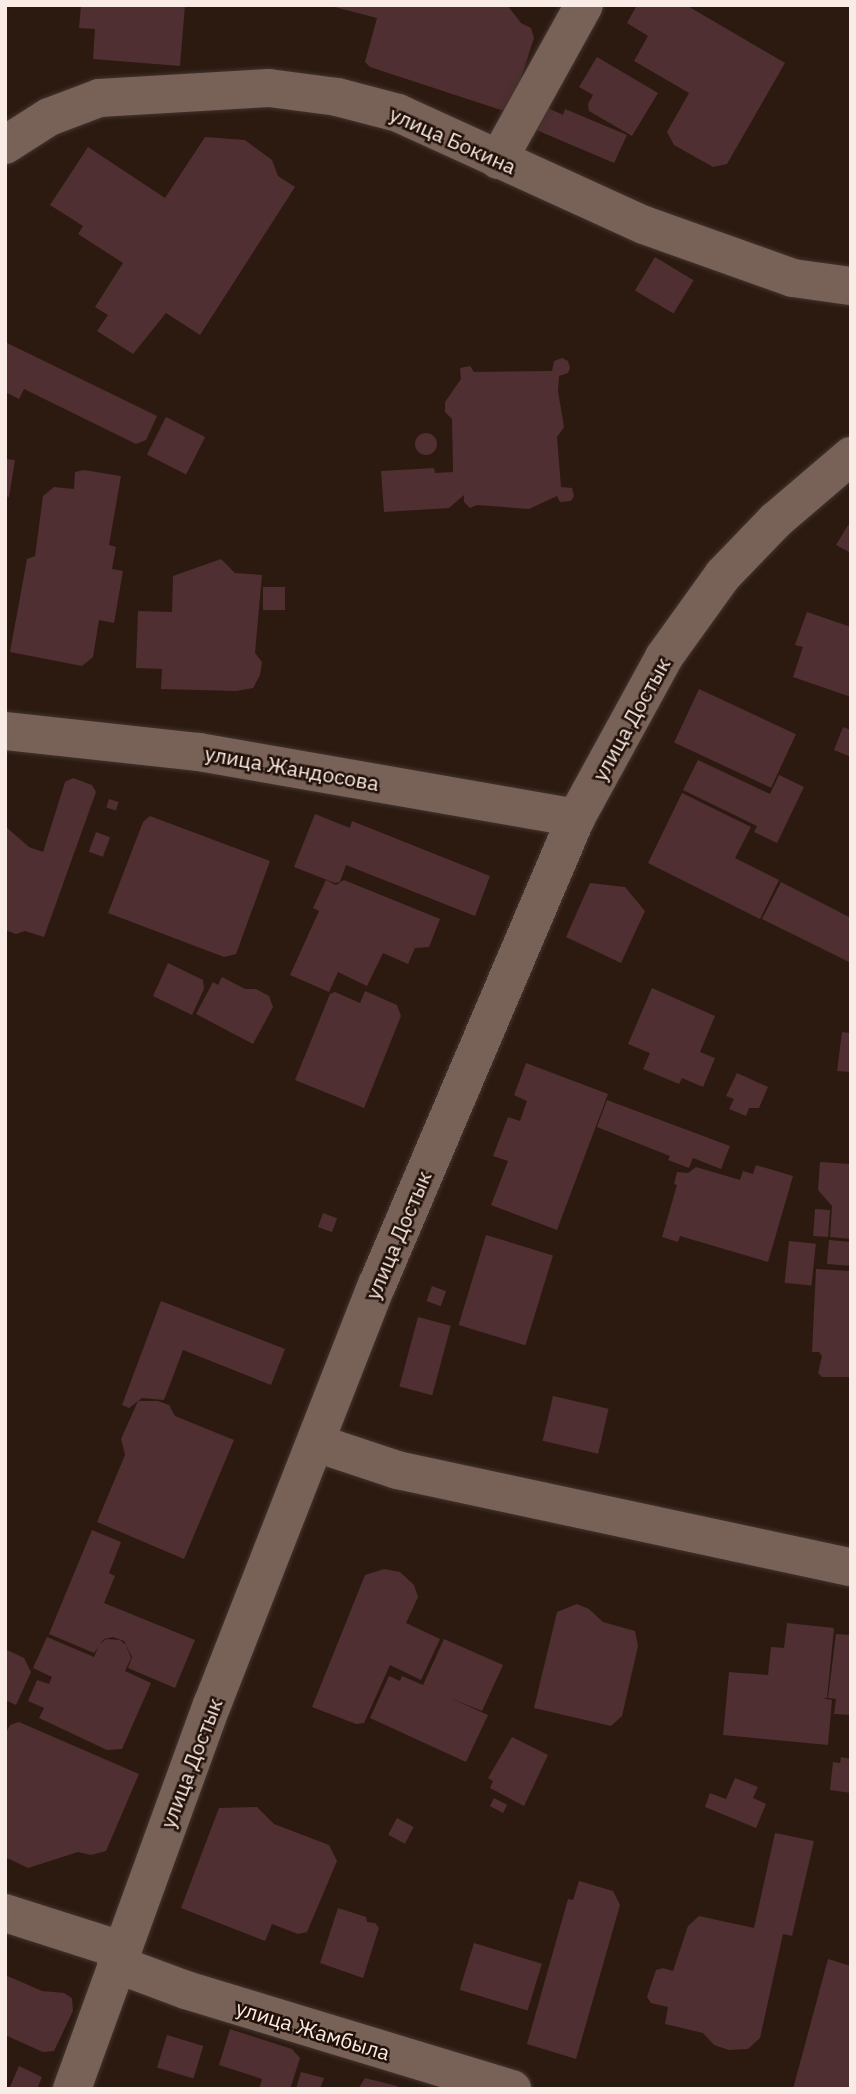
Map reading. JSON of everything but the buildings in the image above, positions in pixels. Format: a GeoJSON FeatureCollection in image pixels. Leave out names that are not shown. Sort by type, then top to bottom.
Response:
{"type":"FeatureCollection","features":[{"type":"Feature","properties":{"kind":"street"},"geometry":{"type":"LineString","coordinates":[[498,160],[584,5]]}},
{"type":"Feature","properties":{"kind":"street","name":"улица Бокина"},"geometry":{"type":"LineString","coordinates":[[5,145],[50,117],[99,98],[269,88],[337,97],[398,113],[644,225],[793,278],[851,286]]}},
{"type":"Feature","properties":{"kind":"street","name":"улица Достык"},"geometry":{"type":"LineString","coordinates":[[72,2089],[118,1957],[376,1284],[576,818],[664,657],[723,575],[776,520],[851,456]]}},
{"type":"Feature","properties":{"kind":"street","name":"улица Жандосова"},"geometry":{"type":"LineString","coordinates":[[5,732],[199,752],[576,818]]}},
{"type":"Feature","properties":{"kind":"street"},"geometry":{"type":"LineString","coordinates":[[316,1443],[397,1470],[851,1567]]}},
{"type":"Feature","properties":{"kind":"street","name":"улица Жамбыла"},"geometry":{"type":"LineString","coordinates":[[5,1913],[118,1957],[213,1999],[512,2089]]}}]}
